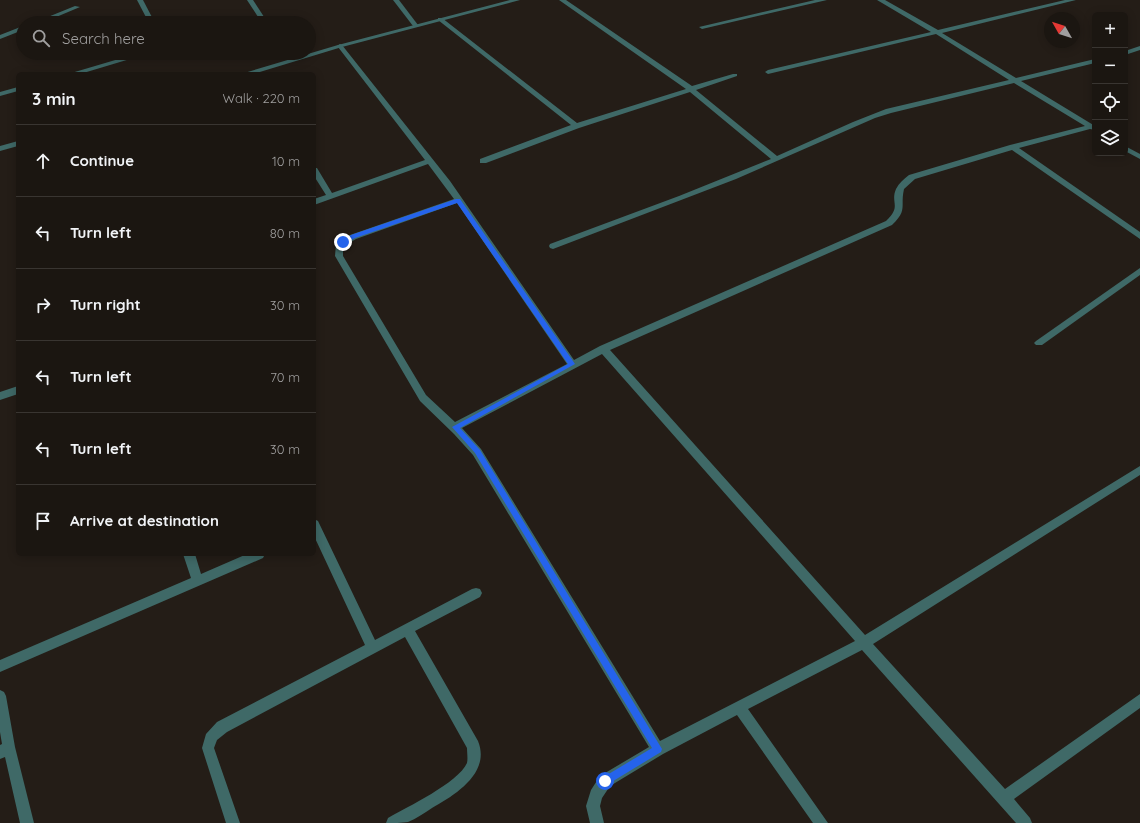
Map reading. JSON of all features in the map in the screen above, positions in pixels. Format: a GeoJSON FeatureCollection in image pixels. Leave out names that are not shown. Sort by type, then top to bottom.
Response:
{"type":"FeatureCollection","features":[{"type":"Feature","properties":{"kind":"street"},"geometry":{"type":"LineString","coordinates":[[140,0],[148,16]]}},
{"type":"Feature","properties":{"kind":"street"},"geometry":{"type":"LineString","coordinates":[[250,0],[260,16]]}},
{"type":"Feature","properties":{"kind":"street"},"geometry":{"type":"LineString","coordinates":[[396,0],[415,25]]}},
{"type":"Feature","properties":{"kind":"street"},"geometry":{"type":"LineString","coordinates":[[316,53],[415,25],[517,0]]}},
{"type":"Feature","properties":{"kind":"street"},"geometry":{"type":"LineString","coordinates":[[562,0],[691,89],[776,159]]}},
{"type":"Feature","properties":{"kind":"street"},"geometry":{"type":"LineString","coordinates":[[702,27],[824,0]]}},
{"type":"Feature","properties":{"kind":"street"},"geometry":{"type":"LineString","coordinates":[[880,0],[938,33],[1092,127]]}},
{"type":"Feature","properties":{"kind":"street"},"geometry":{"type":"LineString","coordinates":[[768,72],[1073,0]]}},
{"type":"Feature","properties":{"kind":"street"},"geometry":{"type":"LineString","coordinates":[[54,16],[77,7]]}},
{"type":"Feature","properties":{"kind":"street"},"geometry":{"type":"LineString","coordinates":[[440,19],[576,126]]}},
{"type":"Feature","properties":{"kind":"street"},"geometry":{"type":"LineString","coordinates":[[0,37],[16,31]]}},
{"type":"Feature","properties":{"kind":"street"},"geometry":{"type":"LineString","coordinates":[[340,46],[430,161],[572,364]]}},
{"type":"Feature","properties":{"kind":"street"},"geometry":{"type":"LineString","coordinates":[[1128,52],[1140,48]]}},
{"type":"Feature","properties":{"kind":"street"},"geometry":{"type":"LineString","coordinates":[[1128,52],[1140,57]]}},
{"type":"Feature","properties":{"kind":"street"},"geometry":{"type":"LineString","coordinates":[[79,72],[122,60]]}},
{"type":"Feature","properties":{"kind":"street"},"geometry":{"type":"LineString","coordinates":[[252,72],[290,60]]}},
{"type":"Feature","properties":{"kind":"street"},"geometry":{"type":"LineString","coordinates":[[553,246],[776,159],[847,125],[866,118],[1092,62]]}},
{"type":"Feature","properties":{"kind":"street"},"geometry":{"type":"LineString","coordinates":[[483,161],[576,126],[735,75]]}},
{"type":"Feature","properties":{"kind":"street"},"geometry":{"type":"LineString","coordinates":[[0,94],[16,90]]}},
{"type":"Feature","properties":{"kind":"street"},"geometry":{"type":"LineString","coordinates":[[455,427],[572,364],[889,223],[897,217],[900,210],[898,190],[902,183],[912,177],[1013,147],[1092,128]]}},
{"type":"Feature","properties":{"kind":"street"},"geometry":{"type":"LineString","coordinates":[[0,149],[16,144]]}},
{"type":"Feature","properties":{"kind":"street"},"geometry":{"type":"LineString","coordinates":[[1013,147],[1140,236]]}},
{"type":"Feature","properties":{"kind":"street"},"geometry":{"type":"LineString","coordinates":[[1128,150],[1140,157]]}},
{"type":"Feature","properties":{"kind":"street"},"geometry":{"type":"LineString","coordinates":[[316,201],[430,161]]}},
{"type":"Feature","properties":{"kind":"street"},"geometry":{"type":"LineString","coordinates":[[316,173],[331,197]]}},
{"type":"Feature","properties":{"kind":"street"},"geometry":{"type":"LineString","coordinates":[[458,200],[353,237],[343,242],[339,246],[339,256],[423,398],[455,427],[477,452],[658,749]]}},
{"type":"Feature","properties":{"kind":"street"},"geometry":{"type":"LineString","coordinates":[[1039,342],[1140,271]]}},
{"type":"Feature","properties":{"kind":"street"},"geometry":{"type":"LineString","coordinates":[[604,349],[1025,823]]}},
{"type":"Feature","properties":{"kind":"street"},"geometry":{"type":"LineString","coordinates":[[0,396],[16,391]]}},
{"type":"Feature","properties":{"kind":"street"},"geometry":{"type":"LineString","coordinates":[[597,823],[594,806],[596,795],[605,781],[658,749],[864,643],[1140,470]]}},
{"type":"Feature","properties":{"kind":"street"},"geometry":{"type":"LineString","coordinates":[[316,529],[372,647]]}},
{"type":"Feature","properties":{"kind":"street"},"geometry":{"type":"LineString","coordinates":[[190,556],[198,581]]}},
{"type":"Feature","properties":{"kind":"street"},"geometry":{"type":"LineString","coordinates":[[0,666],[254,556]]}},
{"type":"Feature","properties":{"kind":"street"},"geometry":{"type":"LineString","coordinates":[[233,823],[210,757],[208,748],[210,738],[222,727],[476,593]]}},
{"type":"Feature","properties":{"kind":"street"},"geometry":{"type":"LineString","coordinates":[[401,821],[445,793],[471,768],[475,756],[473,746],[407,629]]}},
{"type":"Feature","properties":{"kind":"street"},"geometry":{"type":"LineString","coordinates":[[0,696],[4,750],[27,823]]}},
{"type":"Feature","properties":{"kind":"street"},"geometry":{"type":"LineString","coordinates":[[1004,798],[1140,700]]}},
{"type":"Feature","properties":{"kind":"street"},"geometry":{"type":"LineString","coordinates":[[739,708],[821,823]]}},
{"type":"Feature","properties":{"kind":"route"},"geometry":{"type":"LineString","coordinates":[[343,242],[353,237],[458,200],[572,364],[455,427],[477,452],[658,749],[605,781]]}}]}
